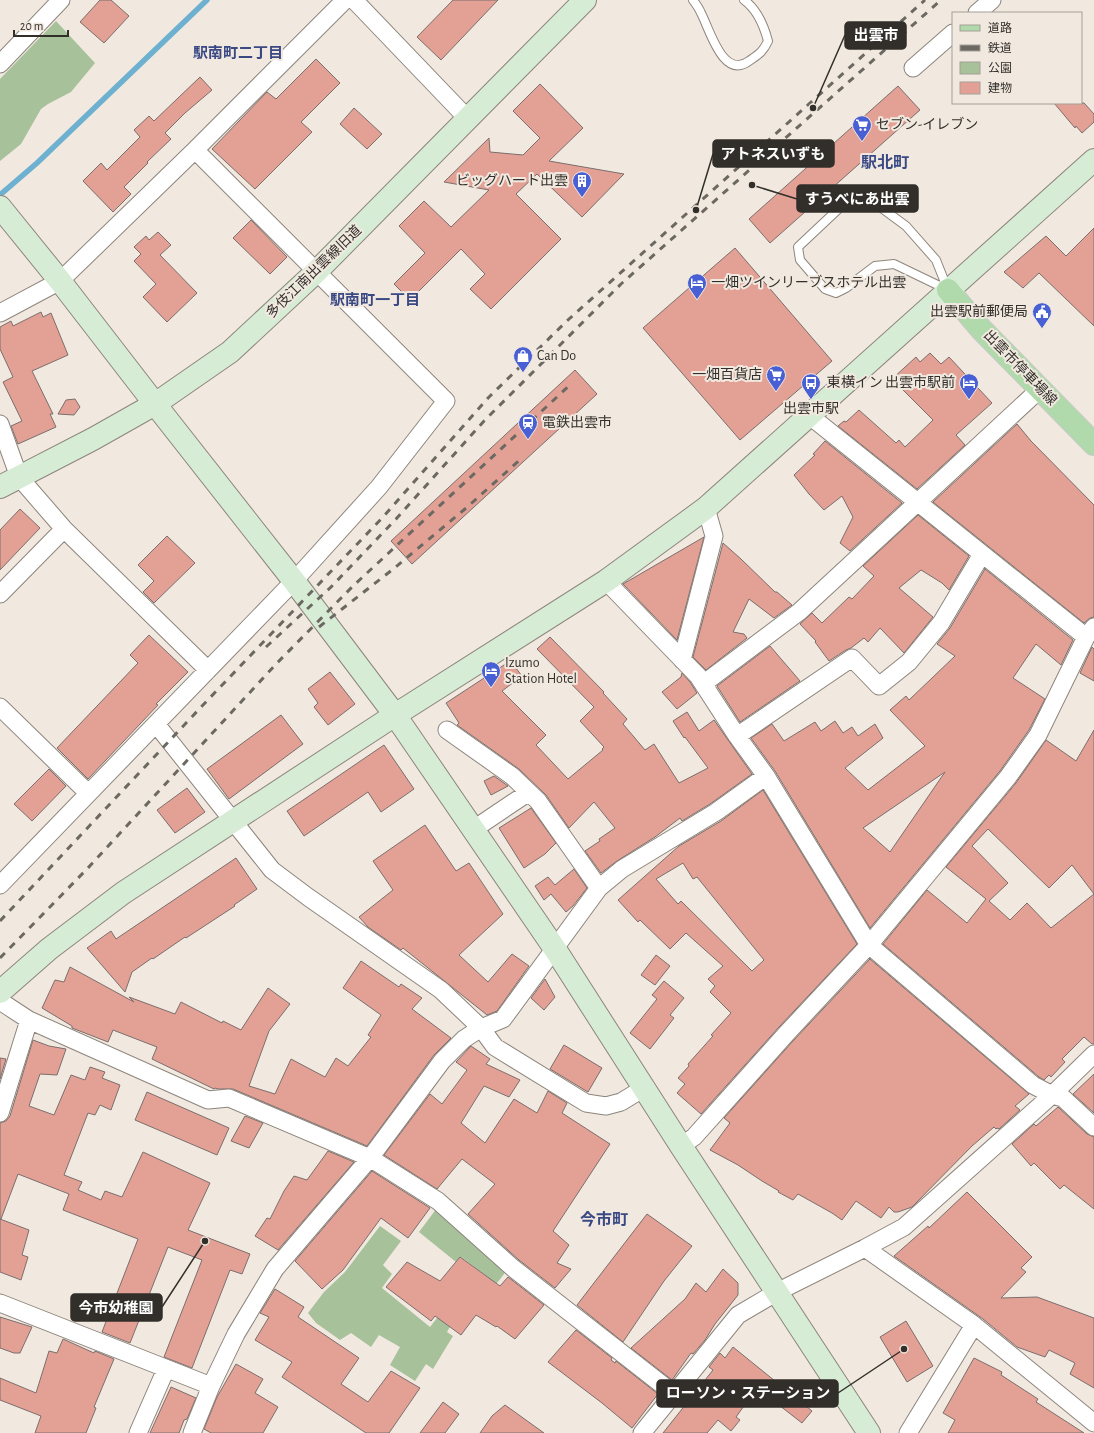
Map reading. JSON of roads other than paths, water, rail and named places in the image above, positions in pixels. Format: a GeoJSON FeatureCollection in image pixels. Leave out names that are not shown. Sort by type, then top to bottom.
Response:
{"type":"FeatureCollection","features":[{"type":"Feature","properties":{"kind":"main road","name":"出雲市停車場線"},"geometry":{"type":"LineString","coordinates":[[948,290],[981,329],[1094,444]]}},
{"type":"Feature","properties":{"kind":"street"},"geometry":{"type":"LineString","coordinates":[[0,314],[60,281],[195,150],[345,0]]}},
{"type":"Feature","properties":{"kind":"street"},"geometry":{"type":"LineString","coordinates":[[354,0],[468,119]]}},
{"type":"Feature","properties":{"kind":"street","name":"多伎江南出雲線旧道"},"geometry":{"type":"LineString","coordinates":[[0,486],[93,439],[155,404],[230,352],[316,272],[585,0]]}},
{"type":"Feature","properties":{"kind":"street"},"geometry":{"type":"LineString","coordinates":[[978,12],[992,0]]}},
{"type":"Feature","properties":{"kind":"street"},"geometry":{"type":"LineString","coordinates":[[0,64],[56,2]]}},
{"type":"Feature","properties":{"kind":"street"},"geometry":{"type":"LineString","coordinates":[[913,68],[952,35]]}},
{"type":"Feature","properties":{"kind":"street"},"geometry":{"type":"LineString","coordinates":[[1,883],[294,581],[379,487],[446,402],[195,150]]}},
{"type":"Feature","properties":{"kind":"street"},"geometry":{"type":"LineString","coordinates":[[0,992],[49,949],[123,893],[233,820],[606,581],[706,508],[1094,160]]}},
{"type":"Feature","properties":{"kind":"street"},"geometry":{"type":"LineString","coordinates":[[0,208],[60,281],[294,581],[396,715],[555,949],[681,1146],[870,1433]]}},
{"type":"Feature","properties":{"kind":"street"},"geometry":{"type":"LineString","coordinates":[[702,684],[799,612],[1040,389]]}},
{"type":"Feature","properties":{"kind":"street"},"geometry":{"type":"LineString","coordinates":[[681,1146],[694,1137],[786,1034],[869,945],[1008,777],[1038,735],[1090,632],[982,554],[810,416]]}},
{"type":"Feature","properties":{"kind":"street"},"geometry":{"type":"LineString","coordinates":[[0,424],[19,477],[64,529],[208,670]]}},
{"type":"Feature","properties":{"kind":"street"},"geometry":{"type":"LineString","coordinates":[[682,660],[714,536],[706,508]]}},
{"type":"Feature","properties":{"kind":"street"},"geometry":{"type":"LineString","coordinates":[[0,594],[64,529]]}},
{"type":"Feature","properties":{"kind":"street"},"geometry":{"type":"LineString","coordinates":[[737,736],[852,658],[879,686],[909,662],[941,623],[982,554]]}},
{"type":"Feature","properties":{"kind":"street"},"geometry":{"type":"LineString","coordinates":[[606,581],[698,676],[737,736],[766,776],[869,945],[1033,1085],[1052,1095],[1064,1098],[1094,1127]]}},
{"type":"Feature","properties":{"kind":"street"},"geometry":{"type":"LineString","coordinates":[[0,707],[88,793]]}},
{"type":"Feature","properties":{"kind":"street"},"geometry":{"type":"LineString","coordinates":[[156,724],[272,870],[441,990],[481,1028],[495,1047],[586,1103],[606,1106],[621,1102],[644,1088]]}},
{"type":"Feature","properties":{"kind":"street"},"geometry":{"type":"LineString","coordinates":[[448,730],[512,776],[538,801],[599,888]]}},
{"type":"Feature","properties":{"kind":"street"},"geometry":{"type":"LineString","coordinates":[[192,1433],[236,1334],[275,1269],[370,1158],[442,1062],[464,1039],[481,1028],[503,1019],[599,888],[622,869],[716,812],[766,776]]}},
{"type":"Feature","properties":{"kind":"street"},"geometry":{"type":"LineString","coordinates":[[474,829],[529,792]]}},
{"type":"Feature","properties":{"kind":"street"},"geometry":{"type":"LineString","coordinates":[[0,1002],[29,1020],[208,1100],[229,1098],[370,1158],[438,1201],[513,1268],[674,1394]]}},
{"type":"Feature","properties":{"kind":"street"},"geometry":{"type":"LineString","coordinates":[[0,1113],[29,1020]]}},
{"type":"Feature","properties":{"kind":"street"},"geometry":{"type":"LineString","coordinates":[[642,1433],[738,1315],[777,1292],[904,1226],[1052,1095],[1094,1054]]}},
{"type":"Feature","properties":{"kind":"street"},"geometry":{"type":"LineString","coordinates":[[864,1248],[974,1326],[1094,1423]]}},
{"type":"Feature","properties":{"kind":"street"},"geometry":{"type":"LineString","coordinates":[[0,1303],[212,1386]]}},
{"type":"Feature","properties":{"kind":"street"},"geometry":{"type":"LineString","coordinates":[[908,1433],[974,1326]]}},
{"type":"Feature","properties":{"kind":"street"},"geometry":{"type":"LineString","coordinates":[[138,1433],[166,1368]]}},
{"type":"Feature","properties":{"kind":"lane"},"geometry":{"type":"LineString","coordinates":[[692,0],[700,11],[722,55],[734,66],[744,65],[763,51],[768,41],[763,24],[748,3],[744,0]]}},
{"type":"Feature","properties":{"kind":"lane"},"geometry":{"type":"LineString","coordinates":[[864,195],[906,226],[936,260],[948,290],[894,264],[875,266],[846,288],[836,293],[825,289],[800,260],[798,247],[849,199],[864,195]]}},
{"type":"Feature","properties":{"kind":"waterway"},"geometry":{"type":"LineString","coordinates":[[0,195],[37,163],[207,0]]}},
{"type":"Feature","properties":{"kind":"railway"},"geometry":{"type":"LineString","coordinates":[[0,921],[203,705],[384,516],[489,397],[569,319],[925,0]]}},
{"type":"Feature","properties":{"kind":"railway"},"geometry":{"type":"LineString","coordinates":[[266,647],[331,587],[396,519],[484,421],[621,284],[941,0]]}},
{"type":"Feature","properties":{"kind":"railway"},"geometry":{"type":"LineString","coordinates":[[0,958],[87,869],[277,663],[353,586],[571,384]]}},
{"type":"Feature","properties":{"kind":"railway"},"geometry":{"type":"LineString","coordinates":[[319,627],[392,570],[465,509],[522,458]]}},
{"type":"Feature","properties":{"kind":"place","name":"出雲市"},"geometry":{"type":"Point","coordinates":[813,108]}},
{"type":"Feature","properties":{"kind":"place","name":"セブン-イレブン"},"geometry":{"type":"Point","coordinates":[862,142]}},
{"type":"Feature","properties":{"kind":"place","name":"すうべにあ出雲"},"geometry":{"type":"Point","coordinates":[752,185]}},
{"type":"Feature","properties":{"kind":"place","name":"ビッグハート出雲"},"geometry":{"type":"Point","coordinates":[582,198]}},
{"type":"Feature","properties":{"kind":"place","name":"アトネスいずも"},"geometry":{"type":"Point","coordinates":[696,210]}},
{"type":"Feature","properties":{"kind":"place","name":"一畑ツインリーブスホテル出雲"},"geometry":{"type":"Point","coordinates":[697,300]}},
{"type":"Feature","properties":{"kind":"place","name":"出雲駅前郵便局"},"geometry":{"type":"Point","coordinates":[1042,329]}},
{"type":"Feature","properties":{"kind":"place","name":"Can Do"},"geometry":{"type":"Point","coordinates":[523,373]}},
{"type":"Feature","properties":{"kind":"place","name":"一畑百貨店"},"geometry":{"type":"Point","coordinates":[776,392]}},
{"type":"Feature","properties":{"kind":"place","name":"出雲市駅"},"geometry":{"type":"Point","coordinates":[811,400]}},
{"type":"Feature","properties":{"kind":"place","name":"東横イン 出雲市駅前"},"geometry":{"type":"Point","coordinates":[969,400]}},
{"type":"Feature","properties":{"kind":"place","name":"電鉄出雲市"},"geometry":{"type":"Point","coordinates":[528,440]}},
{"type":"Feature","properties":{"kind":"place","name":"Izumo Station Hotel"},"geometry":{"type":"Point","coordinates":[491,688]}},
{"type":"Feature","properties":{"kind":"place","name":"今市幼稚園"},"geometry":{"type":"Point","coordinates":[205,1241]}},
{"type":"Feature","properties":{"kind":"place","name":"ローソン・ステーション"},"geometry":{"type":"Point","coordinates":[904,1349]}},
{"type":"Feature","properties":{"kind":"district","name":"駅南町二丁目"},"geometry":{"type":"Point","coordinates":[238,53]}},
{"type":"Feature","properties":{"kind":"district","name":"駅北町"},"geometry":{"type":"Point","coordinates":[885,163]}},
{"type":"Feature","properties":{"kind":"district","name":"駅南町一丁目"},"geometry":{"type":"Point","coordinates":[375,300]}},
{"type":"Feature","properties":{"kind":"district","name":"今市町"},"geometry":{"type":"Point","coordinates":[604,1220]}}]}
